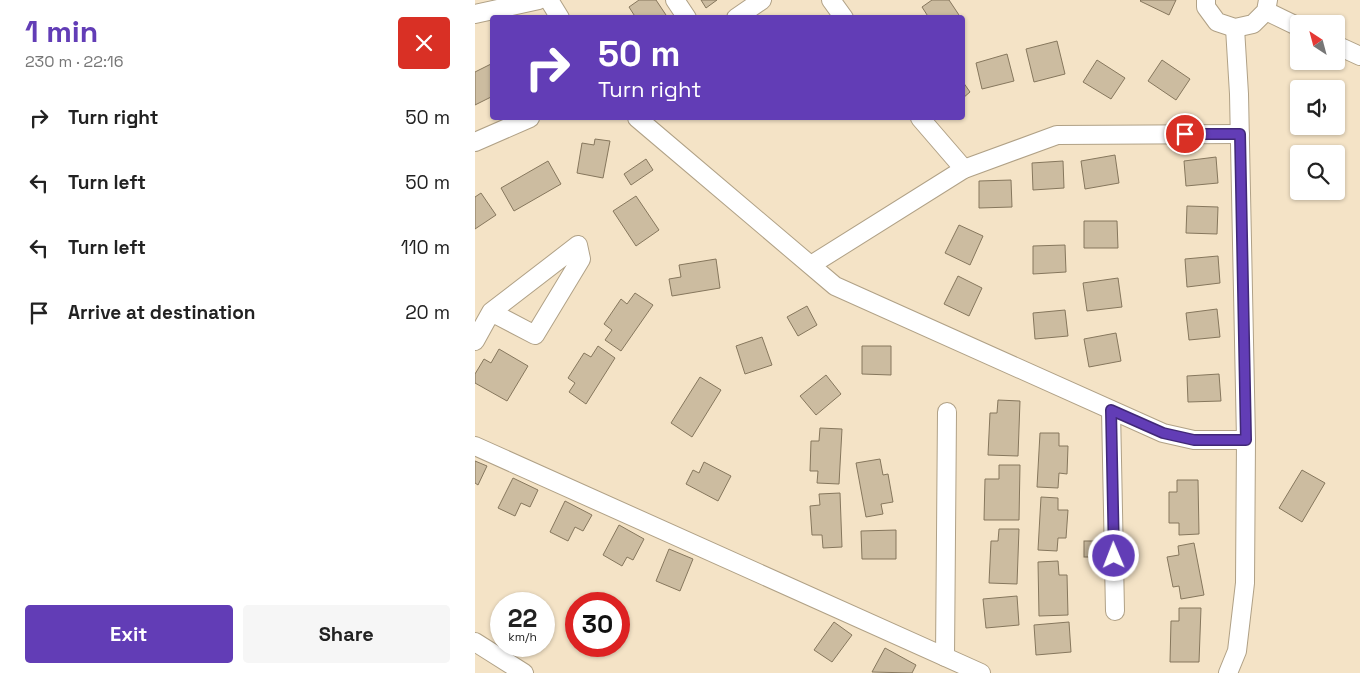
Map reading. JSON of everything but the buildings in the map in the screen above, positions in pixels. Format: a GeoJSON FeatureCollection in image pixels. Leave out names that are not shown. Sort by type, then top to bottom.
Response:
{"type":"FeatureCollection","features":[{"type":"Feature","properties":{"kind":"street"},"geometry":{"type":"LineString","coordinates":[[475,14],[539,0]]}},
{"type":"Feature","properties":{"kind":"street"},"geometry":{"type":"LineString","coordinates":[[549,0],[558,15]]}},
{"type":"Feature","properties":{"kind":"street"},"geometry":{"type":"LineString","coordinates":[[675,0],[685,15]]}},
{"type":"Feature","properties":{"kind":"street"},"geometry":{"type":"LineString","coordinates":[[740,15],[762,0]]}},
{"type":"Feature","properties":{"kind":"street"},"geometry":{"type":"LineString","coordinates":[[831,0],[842,15]]}},
{"type":"Feature","properties":{"kind":"street"},"geometry":{"type":"LineString","coordinates":[[1206,0],[1207,7],[1217,22],[1235,28],[1253,24],[1267,6],[1290,21]]}},
{"type":"Feature","properties":{"kind":"street"},"geometry":{"type":"LineString","coordinates":[[1228,673],[1237,651],[1245,583],[1246,440],[1240,134],[1235,28]]}},
{"type":"Feature","properties":{"kind":"street"},"geometry":{"type":"LineString","coordinates":[[1345,49],[1360,56]]}},
{"type":"Feature","properties":{"kind":"street"},"geometry":{"type":"LineString","coordinates":[[475,142],[525,120]]}},
{"type":"Feature","properties":{"kind":"street"},"geometry":{"type":"LineString","coordinates":[[639,120],[835,286],[1163,433],[1194,440],[1246,440]]}},
{"type":"Feature","properties":{"kind":"street"},"geometry":{"type":"LineString","coordinates":[[922,120],[964,169]]}},
{"type":"Feature","properties":{"kind":"street"},"geometry":{"type":"LineString","coordinates":[[811,266],[964,169],[1057,135],[1240,134]]}},
{"type":"Feature","properties":{"kind":"street"},"geometry":{"type":"LineString","coordinates":[[475,341],[491,312],[578,245],[581,259],[535,335],[491,312]]}},
{"type":"Feature","properties":{"kind":"street"},"geometry":{"type":"LineString","coordinates":[[1111,410],[1115,610]]}},
{"type":"Feature","properties":{"kind":"street"},"geometry":{"type":"LineString","coordinates":[[945,657],[947,412]]}},
{"type":"Feature","properties":{"kind":"street"},"geometry":{"type":"LineString","coordinates":[[475,446],[981,673]]}},
{"type":"Feature","properties":{"kind":"street"},"geometry":{"type":"LineString","coordinates":[[475,642],[524,673]]}},
{"type":"Feature","properties":{"kind":"route"},"geometry":{"type":"LineString","coordinates":[[1114,556],[1111,410],[1163,433],[1194,440],[1246,440],[1240,134],[1185,134]]}}]}
